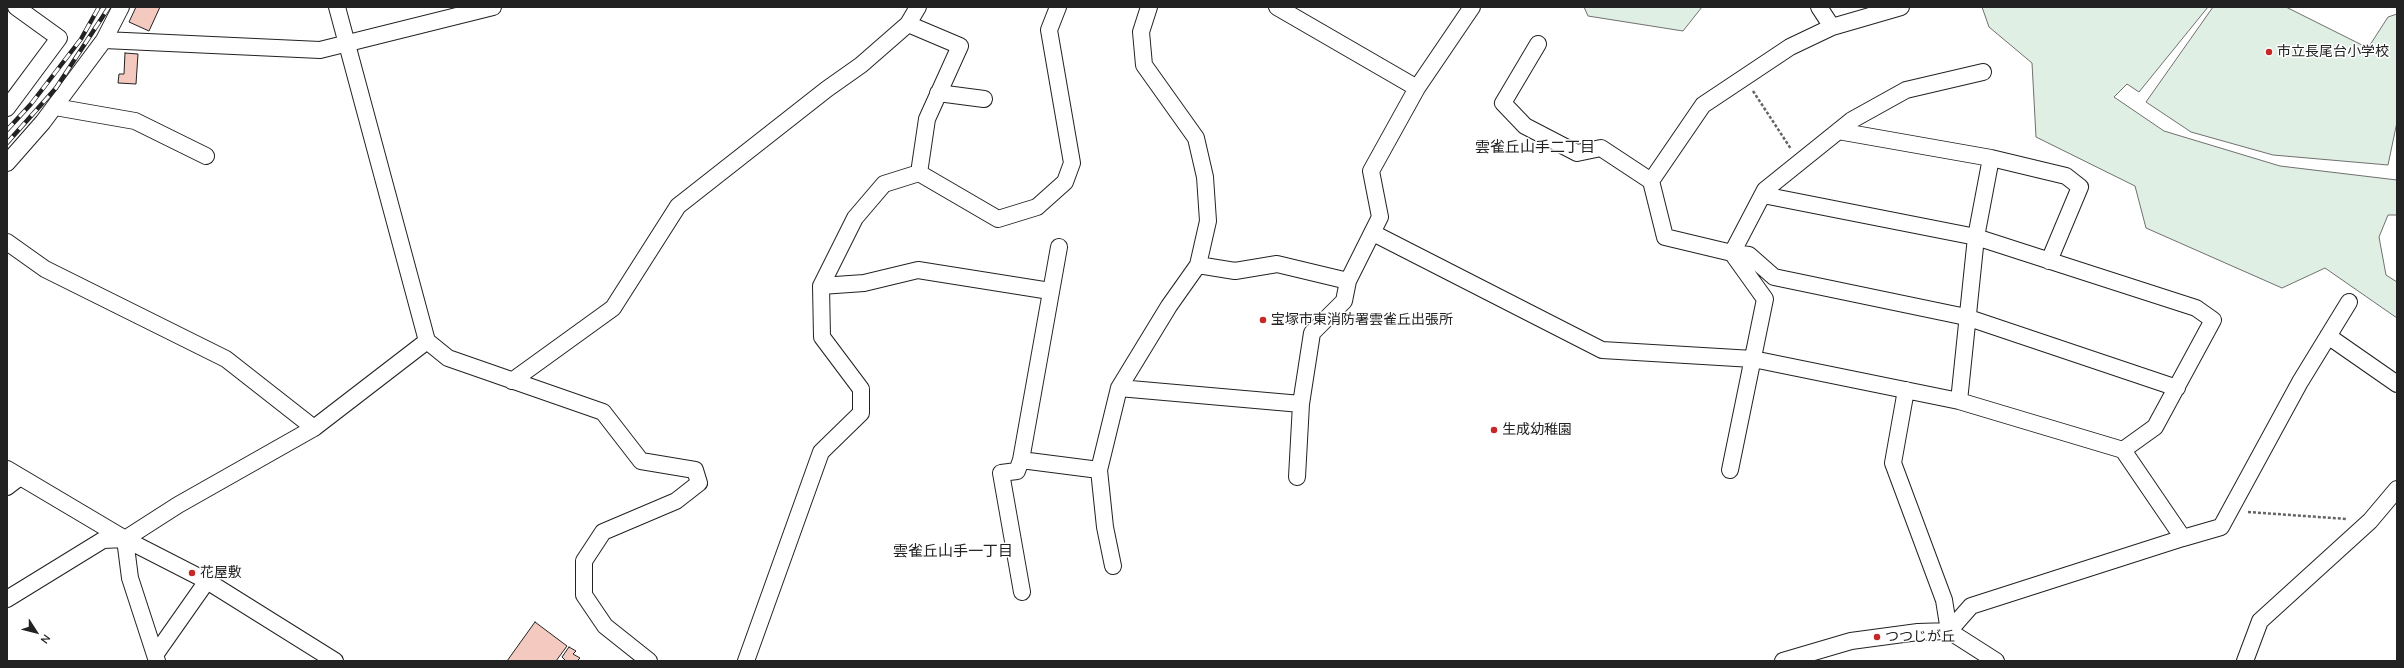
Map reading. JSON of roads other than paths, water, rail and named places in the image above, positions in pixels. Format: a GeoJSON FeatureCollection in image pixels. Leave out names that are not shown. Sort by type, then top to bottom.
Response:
{"type":"FeatureCollection","features":[{"type":"Feature","properties":{"kind":"street"},"geometry":{"type":"LineString","coordinates":[[7,108],[59,38],[16,7]]}},
{"type":"Feature","properties":{"kind":"street"},"geometry":{"type":"LineString","coordinates":[[7,163],[55,107],[104,40],[121,7]]}},
{"type":"Feature","properties":{"kind":"street"},"geometry":{"type":"LineString","coordinates":[[337,7],[348,42],[427,341],[448,358],[603,412],[641,461],[695,470],[700,483],[676,501],[603,532],[584,561],[584,595],[605,626],[649,661]]}},
{"type":"Feature","properties":{"kind":"street"},"geometry":{"type":"LineString","coordinates":[[104,40],[320,50],[493,7]]}},
{"type":"Feature","properties":{"kind":"street"},"geometry":{"type":"LineString","coordinates":[[512,381],[613,308],[678,206],[827,89],[861,66],[908,24],[918,7]]}},
{"type":"Feature","properties":{"kind":"street"},"geometry":{"type":"LineString","coordinates":[[746,661],[821,452],[861,413],[861,389],[822,337],[821,286],[855,218],[884,184],[919,173],[998,219],[1037,207],[1065,182],[1072,163],[1049,30],[1058,7]]}},
{"type":"Feature","properties":{"kind":"street"},"geometry":{"type":"LineString","coordinates":[[1113,566],[1105,527],[1099,470],[1119,388],[1169,306],[1198,265],[1208,221],[1205,177],[1196,138],[1144,65],[1141,32],[1149,7]]}},
{"type":"Feature","properties":{"kind":"street"},"geometry":{"type":"LineString","coordinates":[[1277,7],[1417,88]]}},
{"type":"Feature","properties":{"kind":"street"},"geometry":{"type":"LineString","coordinates":[[1297,477],[1301,404],[1312,333],[1344,301],[1348,281],[1380,217],[1372,171],[1417,88],[1471,7]]}},
{"type":"Feature","properties":{"kind":"street"},"geometry":{"type":"LineString","coordinates":[[1819,7],[1832,27]]}},
{"type":"Feature","properties":{"kind":"street"},"geometry":{"type":"LineString","coordinates":[[1650,181],[1704,105],[1790,47],[1832,27],[1901,7]]}},
{"type":"Feature","properties":{"kind":"street"},"geometry":{"type":"LineString","coordinates":[[908,24],[960,46],[927,119],[919,173]]}},
{"type":"Feature","properties":{"kind":"street"},"geometry":{"type":"LineString","coordinates":[[1538,44],[1503,103],[1525,126],[1538,133],[1577,153],[1601,148],[1650,181],[1665,236],[1732,253],[1749,254],[1774,277],[1966,317],[2177,388]]}},
{"type":"Feature","properties":{"kind":"street"},"geometry":{"type":"LineString","coordinates":[[1732,253],[1763,195],[1800,162],[1852,120],[1906,90],[1983,72]]}},
{"type":"Feature","properties":{"kind":"street"},"geometry":{"type":"LineString","coordinates":[[938,93],[984,99]]}},
{"type":"Feature","properties":{"kind":"street"},"geometry":{"type":"LineString","coordinates":[[55,107],[135,120],[206,156]]}},
{"type":"Feature","properties":{"kind":"street"},"geometry":{"type":"LineString","coordinates":[[1838,131],[1991,158],[2066,176],[2080,188],[2050,261]]}},
{"type":"Feature","properties":{"kind":"street"},"geometry":{"type":"LineString","coordinates":[[1959,401],[1966,317],[1976,237],[1991,158]]}},
{"type":"Feature","properties":{"kind":"street"},"geometry":{"type":"LineString","coordinates":[[1763,195],[1976,237],[2196,308],[2213,320],[2156,428],[2123,450]]}},
{"type":"Feature","properties":{"kind":"street"},"geometry":{"type":"LineString","coordinates":[[1373,233],[1602,350],[1753,359],[1959,401],[2123,450],[2183,538]]}},
{"type":"Feature","properties":{"kind":"street"},"geometry":{"type":"LineString","coordinates":[[7,242],[45,269],[226,359],[314,428]]}},
{"type":"Feature","properties":{"kind":"street"},"geometry":{"type":"LineString","coordinates":[[1022,592],[1001,473],[1018,471],[1021,460],[1059,246]]}},
{"type":"Feature","properties":{"kind":"street"},"geometry":{"type":"LineString","coordinates":[[1730,470],[1765,300],[1732,253]]}},
{"type":"Feature","properties":{"kind":"street"},"geometry":{"type":"LineString","coordinates":[[1198,265],[1235,271],[1277,264],[1348,281]]}},
{"type":"Feature","properties":{"kind":"street"},"geometry":{"type":"LineString","coordinates":[[821,286],[864,283],[918,270],[1050,291]]}},
{"type":"Feature","properties":{"kind":"street"},"geometry":{"type":"LineString","coordinates":[[1949,631],[1971,606],[2221,527],[2328,336],[2349,302]]}},
{"type":"Feature","properties":{"kind":"street"},"geometry":{"type":"LineString","coordinates":[[2328,336],[2397,384]]}},
{"type":"Feature","properties":{"kind":"street"},"geometry":{"type":"LineString","coordinates":[[7,599],[103,540],[125,538],[178,505],[314,428],[427,341]]}},
{"type":"Feature","properties":{"kind":"street"},"geometry":{"type":"LineString","coordinates":[[1119,388],[1301,404]]}},
{"type":"Feature","properties":{"kind":"street"},"geometry":{"type":"LineString","coordinates":[[1906,390],[1893,463],[1944,600],[1949,631]]}},
{"type":"Feature","properties":{"kind":"street"},"geometry":{"type":"LineString","coordinates":[[1021,460],[1099,470]]}},
{"type":"Feature","properties":{"kind":"street"},"geometry":{"type":"LineString","coordinates":[[7,487],[13,473],[125,538],[207,581],[334,661]]}},
{"type":"Feature","properties":{"kind":"street"},"geometry":{"type":"LineString","coordinates":[[2245,661],[2260,621],[2370,521],[2397,489]]}},
{"type":"Feature","properties":{"kind":"street"},"geometry":{"type":"LineString","coordinates":[[125,538],[130,578],[156,658]]}},
{"type":"Feature","properties":{"kind":"street"},"geometry":{"type":"LineString","coordinates":[[156,658],[207,581]]}},
{"type":"Feature","properties":{"kind":"street"},"geometry":{"type":"LineString","coordinates":[[1783,661],[1851,641],[1918,632],[1949,631],[1996,661]]}},
{"type":"Feature","properties":{"kind":"railway"},"geometry":{"type":"LineString","coordinates":[[7,130],[31,104],[81,39],[99,7]]}},
{"type":"Feature","properties":{"kind":"railway"},"geometry":{"type":"LineString","coordinates":[[7,143],[56,88],[109,7]]}},
{"type":"Feature","properties":{"kind":"place","name":"市立長尾台小学校"},"geometry":{"type":"Point","coordinates":[2269,52]}},
{"type":"Feature","properties":{"kind":"place","name":"宝塚市東消防署雲雀丘出張所"},"geometry":{"type":"Point","coordinates":[1263,320]}},
{"type":"Feature","properties":{"kind":"place","name":"生成幼稚園"},"geometry":{"type":"Point","coordinates":[1494,430]}},
{"type":"Feature","properties":{"kind":"place","name":"花屋敷"},"geometry":{"type":"Point","coordinates":[192,573]}},
{"type":"Feature","properties":{"kind":"place","name":"つつじが丘"},"geometry":{"type":"Point","coordinates":[1877,637]}},
{"type":"Feature","properties":{"kind":"district","name":"雲雀丘山手二丁目"},"geometry":{"type":"Point","coordinates":[1535,147]}},
{"type":"Feature","properties":{"kind":"district","name":"雲雀丘山手一丁目"},"geometry":{"type":"Point","coordinates":[953,551]}}]}
